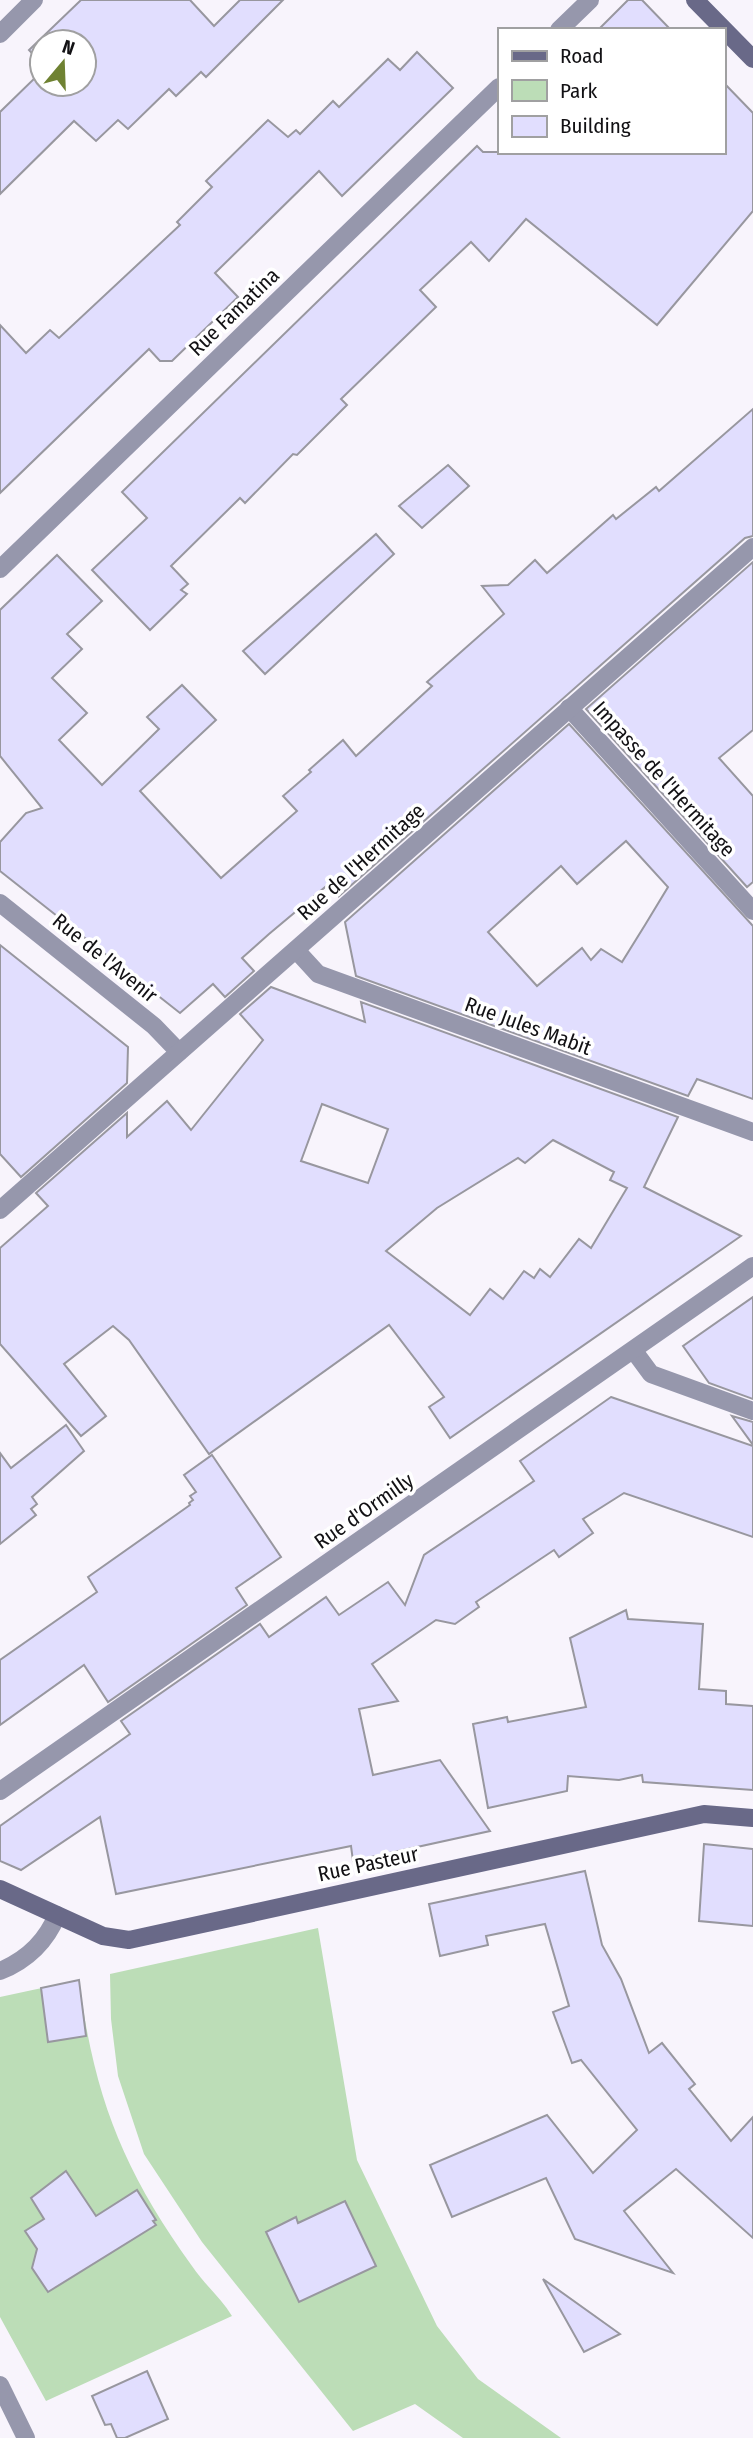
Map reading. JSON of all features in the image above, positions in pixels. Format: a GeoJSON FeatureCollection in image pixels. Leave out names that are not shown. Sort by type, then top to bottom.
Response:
{"type":"FeatureCollection","features":[{"type":"Feature","properties":{"kind":"street"},"geometry":{"type":"LineString","coordinates":[[0,34],[34,0]]}},
{"type":"Feature","properties":{"kind":"street"},"geometry":{"type":"LineString","coordinates":[[561,28],[590,0]]}},
{"type":"Feature","properties":{"kind":"street"},"geometry":{"type":"LineString","coordinates":[[695,0],[723,28]]}},
{"type":"Feature","properties":{"kind":"street"},"geometry":{"type":"LineString","coordinates":[[725,31],[753,59]]}},
{"type":"Feature","properties":{"kind":"street","name":"Rue Famatina"},"geometry":{"type":"LineString","coordinates":[[0,569],[498,88]]}},
{"type":"Feature","properties":{"kind":"street","name":"Rue de l'Hermitage"},"geometry":{"type":"LineString","coordinates":[[0,1210],[753,547]]}},
{"type":"Feature","properties":{"kind":"street","name":"Impasse de l'Hermitage"},"geometry":{"type":"LineString","coordinates":[[569,708],[753,911]]}},
{"type":"Feature","properties":{"kind":"street","name":"Rue de l'Avenir"},"geometry":{"type":"LineString","coordinates":[[0,903],[154,1026],[179,1052]]}},
{"type":"Feature","properties":{"kind":"street","name":"Rue Jules Mabit"},"geometry":{"type":"LineString","coordinates":[[296,950],[318,974],[753,1132]]}},
{"type":"Feature","properties":{"kind":"street","name":"Rue d'Ormilly"},"geometry":{"type":"LineString","coordinates":[[0,1791],[753,1266]]}},
{"type":"Feature","properties":{"kind":"street"},"geometry":{"type":"LineString","coordinates":[[634,1351],[651,1374],[753,1411]]}},
{"type":"Feature","properties":{"kind":"street","name":"Rue Pasteur"},"geometry":{"type":"LineString","coordinates":[[0,1889],[103,1936],[129,1940],[704,1814],[753,1818]]}},
{"type":"Feature","properties":{"kind":"street"},"geometry":{"type":"LineString","coordinates":[[0,1971],[35,1950],[49,1934],[57,1915]]}},
{"type":"Feature","properties":{"kind":"street"},"geometry":{"type":"LineString","coordinates":[[0,2385],[26,2438]]}},
{"type":"Feature","properties":{"kind":"green space"},"geometry":{"type":"Polygon","coordinates":[[[318,1928],[357,2160],[437,2326],[478,2379],[561,2438],[463,2438],[415,2404],[353,2431],[202,2242],[144,2154],[118,2076],[111,2019],[110,1974],[318,1928]]]}},
{"type":"Feature","properties":{"kind":"green space"},"geometry":{"type":"Polygon","coordinates":[[[79,1980],[93,2061],[115,2131],[130,2164],[168,2231],[232,2316],[46,2401],[0,2317],[0,1997],[79,1980]]]}},
{"type":"Feature","properties":{"kind":"building"},"geometry":{"type":"Polygon","coordinates":[[[81,0],[190,0],[214,26],[240,0],[283,0],[206,77],[201,72],[176,96],[169,89],[128,129],[118,120],[96,141],[74,121],[0,194],[0,112],[28,85],[28,98],[98,98],[98,28],[52,28],[81,0]]]}},
{"type":"Feature","properties":{"kind":"building"},"geometry":{"type":"Polygon","coordinates":[[[628,0],[642,0],[669,28],[600,28],[628,0]]]}},
{"type":"Feature","properties":{"kind":"building"},"geometry":{"type":"Polygon","coordinates":[[[417,52],[453,88],[342,196],[319,171],[215,273],[238,297],[172,361],[160,361],[149,349],[0,493],[0,325],[26,353],[50,330],[59,338],[180,225],[177,222],[212,187],[206,181],[268,120],[288,137],[296,130],[300,134],[333,101],[339,107],[388,59],[400,70],[417,52]]]}},
{"type":"Feature","properties":{"kind":"building"},"geometry":{"type":"Polygon","coordinates":[[[725,84],[753,113],[753,211],[657,325],[526,219],[489,261],[471,242],[420,290],[436,307],[341,399],[347,405],[245,503],[240,498],[171,566],[188,584],[181,590],[187,594],[150,630],[92,570],[147,518],[122,492],[477,146],[483,152],[725,154],[725,84]]]}},
{"type":"Feature","properties":{"kind":"building"},"geometry":{"type":"Polygon","coordinates":[[[753,409],[753,536],[745,538],[339,896],[336,878],[269,934],[242,958],[254,971],[225,997],[213,984],[180,1013],[0,871],[0,842],[26,813],[42,808],[0,756],[0,610],[57,555],[102,601],[67,634],[82,649],[52,678],[87,713],[59,740],[102,785],[159,729],[147,717],[182,685],[216,720],[140,791],[221,878],[297,811],[283,796],[311,772],[309,770],[343,740],[356,756],[432,686],[427,682],[504,614],[482,586],[508,585],[535,560],[547,573],[613,515],[616,519],[656,487],[659,491],[753,409]]]}},
{"type":"Feature","properties":{"kind":"building"},"geometry":{"type":"Polygon","coordinates":[[[448,465],[469,486],[422,528],[399,506],[448,465]]]}},
{"type":"Feature","properties":{"kind":"building"},"geometry":{"type":"Polygon","coordinates":[[[376,534],[394,554],[265,674],[243,651],[376,534]]]}},
{"type":"Feature","properties":{"kind":"building"},"geometry":{"type":"Polygon","coordinates":[[[753,562],[753,730],[719,758],[753,796],[753,882],[747,887],[586,709],[753,562]]]}},
{"type":"Feature","properties":{"kind":"building"},"geometry":{"type":"Polygon","coordinates":[[[569,724],[753,926],[753,1099],[697,1079],[688,1096],[356,976],[345,922],[569,724]],[[626,841],[577,884],[561,866],[488,932],[537,986],[582,948],[591,960],[601,949],[622,962],[668,887],[626,841]]]}},
{"type":"Feature","properties":{"kind":"building"},"geometry":{"type":"Polygon","coordinates":[[[0,945],[128,1047],[127,1083],[21,1177],[0,1154],[0,945]]]}},
{"type":"Feature","properties":{"kind":"building"},"geometry":{"type":"Polygon","coordinates":[[[271,987],[365,1022],[361,1002],[678,1117],[644,1187],[741,1236],[450,1438],[429,1407],[444,1397],[389,1325],[209,1454],[129,1340],[113,1326],[64,1364],[106,1416],[81,1436],[0,1344],[0,1248],[48,1206],[36,1193],[127,1113],[127,1137],[167,1101],[191,1130],[263,1040],[240,1014],[271,987]],[[322,1104],[301,1161],[368,1183],[388,1129],[322,1104]],[[553,1140],[525,1163],[518,1158],[437,1208],[386,1251],[470,1315],[490,1289],[503,1299],[524,1271],[534,1278],[540,1269],[550,1277],[579,1239],[591,1248],[627,1188],[610,1180],[614,1172],[553,1140]]]}},
{"type":"Feature","properties":{"kind":"building"},"geometry":{"type":"Polygon","coordinates":[[[753,1297],[753,1399],[709,1383],[683,1346],[753,1297]]]}},
{"type":"Feature","properties":{"kind":"building"},"geometry":{"type":"Polygon","coordinates":[[[611,1397],[753,1446],[753,1537],[624,1493],[583,1519],[593,1533],[559,1557],[554,1550],[476,1602],[479,1607],[455,1624],[436,1620],[372,1664],[398,1701],[359,1709],[373,1775],[440,1760],[490,1831],[353,1861],[351,1846],[116,1894],[100,1817],[21,1870],[0,1861],[0,1826],[130,1734],[121,1721],[260,1624],[269,1637],[326,1597],[339,1615],[388,1582],[405,1605],[424,1555],[534,1481],[520,1461],[611,1397]]]}},
{"type":"Feature","properties":{"kind":"building"},"geometry":{"type":"Polygon","coordinates":[[[732,1416],[753,1422],[753,1445],[732,1416]]]}},
{"type":"Feature","properties":{"kind":"building"},"geometry":{"type":"Polygon","coordinates":[[[66,1425],[84,1451],[32,1497],[37,1504],[31,1509],[36,1515],[0,1544],[0,1453],[11,1468],[66,1425]]]}},
{"type":"Feature","properties":{"kind":"building"},"geometry":{"type":"Polygon","coordinates":[[[212,1455],[281,1557],[236,1588],[247,1605],[108,1702],[84,1665],[0,1725],[0,1660],[97,1592],[88,1577],[190,1505],[193,1500],[190,1496],[196,1492],[184,1475],[212,1455]]]}},
{"type":"Feature","properties":{"kind":"building"},"geometry":{"type":"Polygon","coordinates":[[[626,1610],[628,1619],[703,1624],[699,1689],[726,1691],[726,1704],[753,1706],[753,1790],[643,1782],[642,1775],[619,1780],[568,1776],[567,1791],[488,1808],[473,1724],[507,1717],[508,1722],[586,1707],[570,1638],[626,1610]]]}},
{"type":"Feature","properties":{"kind":"building"},"geometry":{"type":"Polygon","coordinates":[[[704,1844],[753,1849],[753,1926],[699,1921],[704,1844]]]}},
{"type":"Feature","properties":{"kind":"building"},"geometry":{"type":"Polygon","coordinates":[[[585,1871],[602,1945],[621,1979],[649,2053],[662,2043],[695,2084],[689,2089],[731,2141],[753,2117],[753,2238],[676,2169],[624,2211],[673,2273],[575,2239],[546,2178],[452,2217],[430,2165],[547,2115],[593,2173],[637,2130],[581,2060],[572,2063],[553,2012],[569,2006],[545,1924],[486,1936],[488,1945],[440,1956],[429,1904],[585,1871]]]}},
{"type":"Feature","properties":{"kind":"building"},"geometry":{"type":"Polygon","coordinates":[[[79,1980],[86,2036],[48,2042],[41,1988],[79,1980]]]}},
{"type":"Feature","properties":{"kind":"building"},"geometry":{"type":"Polygon","coordinates":[[[66,2171],[96,2216],[137,2190],[156,2220],[153,2221],[156,2225],[48,2292],[32,2268],[37,2249],[25,2231],[44,2219],[31,2198],[66,2171]]]}},
{"type":"Feature","properties":{"kind":"building"},"geometry":{"type":"Polygon","coordinates":[[[345,2201],[376,2266],[299,2302],[266,2232],[296,2217],[298,2223],[345,2201]]]}},
{"type":"Feature","properties":{"kind":"building"},"geometry":{"type":"Polygon","coordinates":[[[543,2279],[620,2334],[584,2352],[543,2279]]]}},
{"type":"Feature","properties":{"kind":"building"},"geometry":{"type":"Polygon","coordinates":[[[147,2371],[168,2419],[125,2438],[117,2438],[111,2424],[105,2425],[92,2396],[147,2371]]]}}]}
